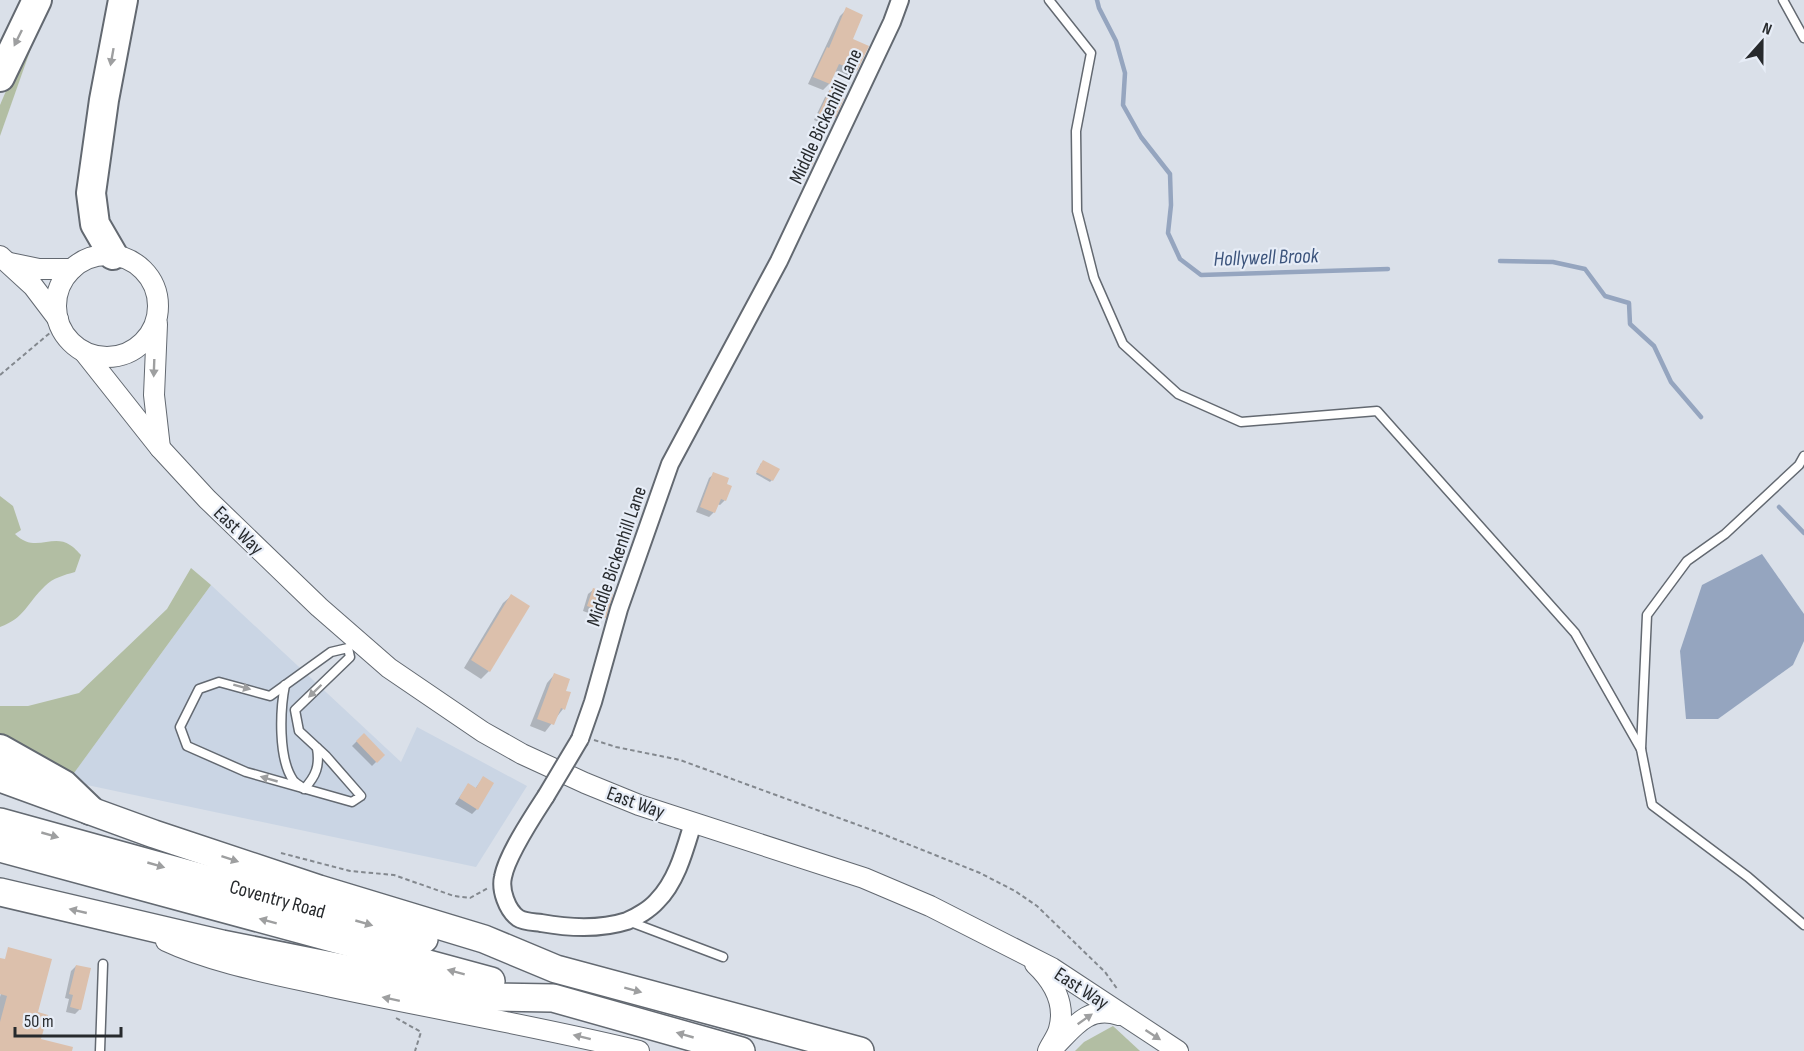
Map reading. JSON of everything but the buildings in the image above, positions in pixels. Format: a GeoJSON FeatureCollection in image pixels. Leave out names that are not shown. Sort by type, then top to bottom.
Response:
{"type":"FeatureCollection","features":[{"type":"Feature","properties":{"kind":"highway"},"geometry":{"type":"LineString","coordinates":[[0,77],[37,0]]}},
{"type":"Feature","properties":{"kind":"highway"},"geometry":{"type":"LineString","coordinates":[[112,255],[95,224],[91,193],[104,100],[123,0]]}},
{"type":"Feature","properties":{"kind":"highway"},"geometry":{"type":"LineString","coordinates":[[0,749],[64,785],[90,810]]}},
{"type":"Feature","properties":{"kind":"highway"},"geometry":{"type":"LineString","coordinates":[[0,778],[154,834],[319,889],[484,939],[556,969],[860,1051]]}},
{"type":"Feature","properties":{"kind":"highway","name":"Coventry Road"},"geometry":{"type":"LineString","coordinates":[[0,822],[411,936],[556,969]]}},
{"type":"Feature","properties":{"kind":"highway","name":"Coventry Road"},"geometry":{"type":"LineString","coordinates":[[0,848],[553,998]]}},
{"type":"Feature","properties":{"kind":"highway"},"geometry":{"type":"LineString","coordinates":[[0,892],[222,944],[488,997],[553,998],[741,1051]]}},
{"type":"Feature","properties":{"kind":"street","name":"Middle Bickenhill Lane"},"geometry":{"type":"LineString","coordinates":[[502,877],[527,825],[580,737],[593,702],[619,609],[670,464],[779,261],[892,22],[900,0]]}},
{"type":"Feature","properties":{"kind":"street","name":"East Way"},"geometry":{"type":"LineString","coordinates":[[2,259],[39,269],[72,269],[91,258],[112,255]]}},
{"type":"Feature","properties":{"kind":"street"},"geometry":{"type":"LineString","coordinates":[[112,255],[133,262],[150,278],[158,299],[154,376],[160,448]]}},
{"type":"Feature","properties":{"kind":"street","name":"East Way"},"geometry":{"type":"LineString","coordinates":[[2,259],[33,286],[68,338],[84,352],[160,448],[207,499],[319,607],[352,644],[483,732],[522,754],[585,783],[693,823],[864,878],[930,906],[1052,968],[1178,1051]]}},
{"type":"Feature","properties":{"kind":"street"},"geometry":{"type":"LineString","coordinates":[[59,322],[57,297],[65,277],[72,269]]}},
{"type":"Feature","properties":{"kind":"street"},"geometry":{"type":"LineString","coordinates":[[84,352],[105,357],[127,353],[145,340],[152,331],[158,310]]}},
{"type":"Feature","properties":{"kind":"street"},"geometry":{"type":"LineString","coordinates":[[502,877],[503,892],[507,903],[518,918],[567,928],[596,927],[627,921],[657,902],[666,891],[682,857],[693,823]]}},
{"type":"Feature","properties":{"kind":"street"},"geometry":{"type":"LineString","coordinates":[[134,924],[168,942],[206,956],[272,974],[569,1034],[639,1051]]}},
{"type":"Feature","properties":{"kind":"street"},"geometry":{"type":"LineString","coordinates":[[1029,958],[1047,976],[1056,991],[1060,1006],[1059,1032],[1049,1051]]}},
{"type":"Feature","properties":{"kind":"street"},"geometry":{"type":"LineString","coordinates":[[1049,1051],[1078,1023],[1091,1014],[1107,1011],[1129,1019]]}},
{"type":"Feature","properties":{"kind":"lane"},"geometry":{"type":"LineString","coordinates":[[1049,0],[1091,53],[1077,131],[1077,211],[1094,278],[1123,344],[1178,394],[1241,422],[1377,411],[1575,633],[1641,749]]}},
{"type":"Feature","properties":{"kind":"lane"},"geometry":{"type":"LineString","coordinates":[[1783,0],[1804,38]]}},
{"type":"Feature","properties":{"kind":"lane"},"geometry":{"type":"LineString","coordinates":[[1804,456],[1799,465],[1725,534],[1687,561],[1647,615],[1641,749],[1652,805],[1748,877],[1804,925]]}},
{"type":"Feature","properties":{"kind":"lane"},"geometry":{"type":"LineString","coordinates":[[352,644],[350,657],[295,710],[299,731],[317,747],[361,796],[352,802],[246,772],[188,746],[180,727],[200,688],[219,682],[270,696],[285,685],[331,652],[352,644]]}},
{"type":"Feature","properties":{"kind":"lane"},"geometry":{"type":"LineString","coordinates":[[285,685],[280,707],[282,749],[293,780],[304,789]]}},
{"type":"Feature","properties":{"kind":"lane"},"geometry":{"type":"LineString","coordinates":[[304,789],[314,778],[319,758],[317,747]]}},
{"type":"Feature","properties":{"kind":"lane"},"geometry":{"type":"LineString","coordinates":[[627,921],[723,957]]}},
{"type":"Feature","properties":{"kind":"lane"},"geometry":{"type":"LineString","coordinates":[[100,1051],[103,964]]}},
{"type":"Feature","properties":{"kind":"path"},"geometry":{"type":"LineString","coordinates":[[0,375],[59,322]]}},
{"type":"Feature","properties":{"kind":"path"},"geometry":{"type":"LineString","coordinates":[[580,737],[680,760],[869,829],[980,873],[1015,891],[1037,906],[1105,972],[1122,996]]}},
{"type":"Feature","properties":{"kind":"path"},"geometry":{"type":"LineString","coordinates":[[282,854],[350,871],[394,875],[454,896],[470,898],[489,887],[495,874],[502,877]]}},
{"type":"Feature","properties":{"kind":"path"},"geometry":{"type":"LineString","coordinates":[[391,1015],[421,1032],[415,1051]]}},
{"type":"Feature","properties":{"kind":"shaded area"},"geometry":{"type":"Polygon","coordinates":[[[211,585],[401,762],[417,727],[527,786],[476,867],[68,781],[211,585]]]}},
{"type":"Feature","properties":{"kind":"green space"},"geometry":{"type":"Polygon","coordinates":[[[48,0],[0,136],[0,105],[29,37],[48,0]]]}},
{"type":"Feature","properties":{"kind":"green space"},"geometry":{"type":"Polygon","coordinates":[[[0,496],[13,506],[21,530],[15,534],[22,540],[36,543],[63,542],[81,555],[75,572],[48,583],[20,615],[0,627],[0,496]]]}},
{"type":"Feature","properties":{"kind":"green space"},"geometry":{"type":"Polygon","coordinates":[[[191,568],[211,585],[66,784],[0,761],[0,706],[28,706],[79,693],[167,609],[191,568]]]}},
{"type":"Feature","properties":{"kind":"green space"},"geometry":{"type":"Polygon","coordinates":[[[1113,1026],[1140,1051],[1075,1051],[1084,1042],[1113,1026]]]}},
{"type":"Feature","properties":{"kind":"water"},"geometry":{"type":"Polygon","coordinates":[[[1762,554],[1804,614],[1804,641],[1793,665],[1718,719],[1686,719],[1680,651],[1702,585],[1762,554]]]}},
{"type":"Feature","properties":{"kind":"waterway","name":"Hollywell Brook"},"geometry":{"type":"LineString","coordinates":[[1097,0],[1116,41],[1125,73],[1123,105],[1141,137],[1170,174],[1171,205],[1168,233],[1180,259],[1201,275],[1388,269]]}},
{"type":"Feature","properties":{"kind":"waterway","name":"Hollywell Brook"},"geometry":{"type":"LineString","coordinates":[[1500,261],[1553,262],[1585,269],[1605,296],[1629,303],[1630,324],[1654,346],[1671,382],[1701,417]]}},
{"type":"Feature","properties":{"kind":"waterway","name":"Hollywell Brook"},"geometry":{"type":"LineString","coordinates":[[1779,507],[1804,533]]}}]}
